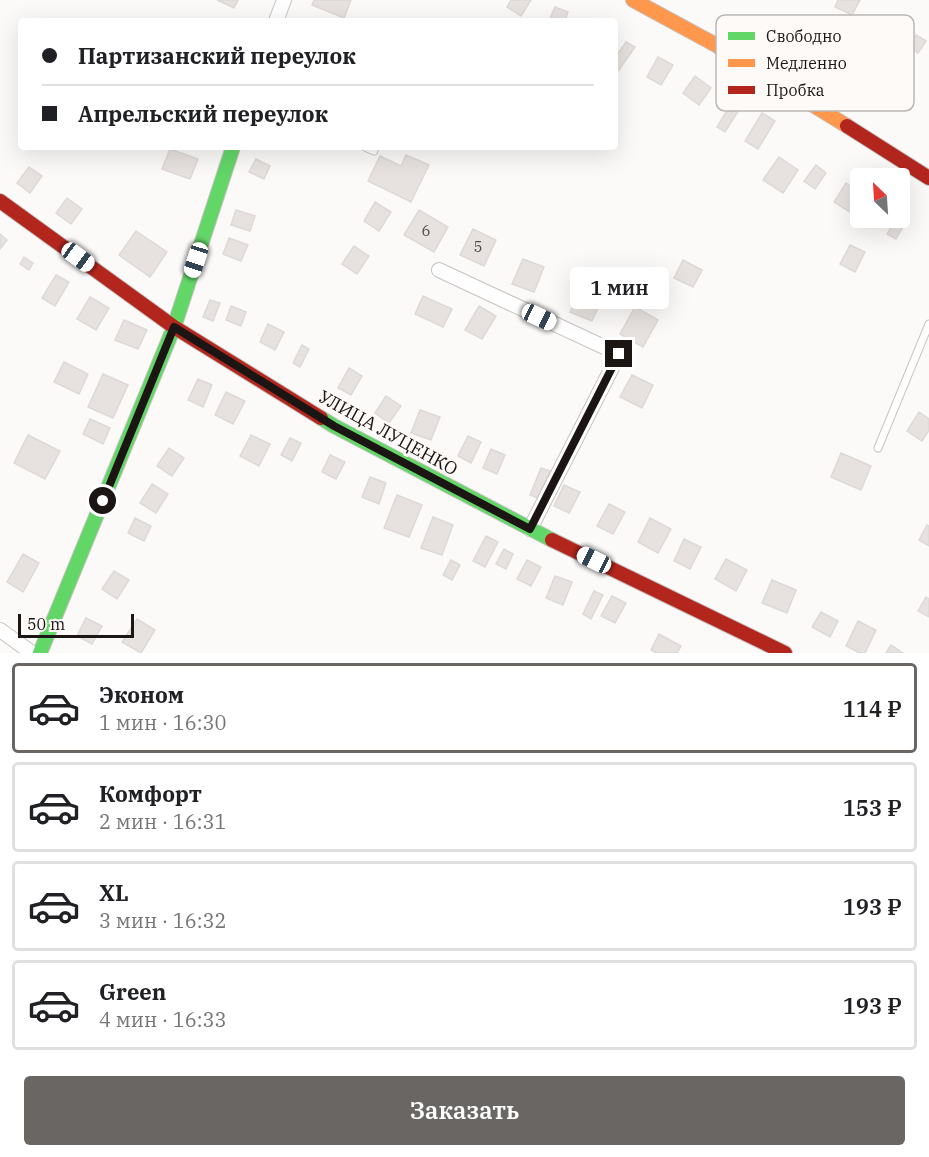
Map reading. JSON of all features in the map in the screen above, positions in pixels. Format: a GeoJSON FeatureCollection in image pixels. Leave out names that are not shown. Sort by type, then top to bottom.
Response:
{"type":"FeatureCollection","features":[{"type":"Feature","properties":{"kind":"street"},"geometry":{"type":"LineString","coordinates":[[277,18],[284,0]]}},
{"type":"Feature","properties":{"kind":"street"},"geometry":{"type":"LineString","coordinates":[[633,0],[716,46]]}},
{"type":"Feature","properties":{"kind":"street"},"geometry":{"type":"LineString","coordinates":[[822,111],[929,178]]}},
{"type":"Feature","properties":{"kind":"street"},"geometry":{"type":"LineString","coordinates":[[40,653],[174,327],[232,150]]}},
{"type":"Feature","properties":{"kind":"street","name":"УЛИЦА ЛУЦЕНКО"},"geometry":{"type":"LineString","coordinates":[[0,201],[174,327],[334,426],[530,529],[785,653]]}},
{"type":"Feature","properties":{"kind":"street"},"geometry":{"type":"LineString","coordinates":[[439,270],[619,354],[530,529]]}},
{"type":"Feature","properties":{"kind":"street"},"geometry":{"type":"LineString","coordinates":[[0,630],[32,653]]}},
{"type":"Feature","properties":{"kind":"lane"},"geometry":{"type":"LineString","coordinates":[[878,448],[929,324]]}},
{"type":"Feature","properties":{"kind":"building"},"geometry":{"type":"Polygon","coordinates":[[[217,0],[238,0],[234,8],[217,0]]]}},
{"type":"Feature","properties":{"kind":"building"},"geometry":{"type":"Polygon","coordinates":[[[314,0],[351,0],[344,18],[312,5],[314,0]]]}},
{"type":"Feature","properties":{"kind":"building"},"geometry":{"type":"Polygon","coordinates":[[[511,0],[531,0],[521,16],[507,7],[511,0]]]}},
{"type":"Feature","properties":{"kind":"building"},"geometry":{"type":"Polygon","coordinates":[[[838,0],[860,0],[852,15],[835,7],[838,0]]]}},
{"type":"Feature","properties":{"kind":"building"},"geometry":{"type":"Polygon","coordinates":[[[555,7],[568,12],[566,18],[550,18],[555,7]]]}},
{"type":"Feature","properties":{"kind":"building"},"geometry":{"type":"Polygon","coordinates":[[[916,35],[926,41],[918,53],[914,51],[916,35]]]}},
{"type":"Feature","properties":{"kind":"building"},"geometry":{"type":"Polygon","coordinates":[[[626,42],[635,47],[619,70],[618,54],[626,42]]]}},
{"type":"Feature","properties":{"kind":"building"},"geometry":{"type":"Polygon","coordinates":[[[658,57],[673,65],[661,85],[647,77],[658,57]]]}},
{"type":"Feature","properties":{"kind":"building"},"geometry":{"type":"Polygon","coordinates":[[[695,76],[711,88],[699,105],[683,93],[695,76]]]}},
{"type":"Feature","properties":{"kind":"building"},"geometry":{"type":"Polygon","coordinates":[[[727,111],[738,111],[725,132],[717,127],[727,111]]]}},
{"type":"Feature","properties":{"kind":"building"},"geometry":{"type":"Polygon","coordinates":[[[762,113],[775,121],[758,149],[745,141],[762,113]]]}},
{"type":"Feature","properties":{"kind":"building"},"geometry":{"type":"Polygon","coordinates":[[[170,150],[198,159],[190,179],[162,169],[170,150]]]}},
{"type":"Feature","properties":{"kind":"building"},"geometry":{"type":"Polygon","coordinates":[[[406,155],[429,165],[411,202],[368,181],[380,156],[401,166],[406,155]]]}},
{"type":"Feature","properties":{"kind":"building"},"geometry":{"type":"Polygon","coordinates":[[[779,157],[798,170],[783,193],[763,180],[779,157]]]}},
{"type":"Feature","properties":{"kind":"building"},"geometry":{"type":"Polygon","coordinates":[[[256,159],[270,166],[264,179],[249,172],[256,159]]]}},
{"type":"Feature","properties":{"kind":"building"},"geometry":{"type":"Polygon","coordinates":[[[816,165],[826,173],[815,189],[804,181],[816,165]]]}},
{"type":"Feature","properties":{"kind":"building"},"geometry":{"type":"Polygon","coordinates":[[[29,167],[42,176],[30,193],[17,183],[29,167]]]}},
{"type":"Feature","properties":{"kind":"building"},"geometry":{"type":"Polygon","coordinates":[[[846,183],[850,186],[850,212],[834,202],[846,183]]]}},
{"type":"Feature","properties":{"kind":"building"},"geometry":{"type":"Polygon","coordinates":[[[67,198],[82,209],[71,224],[56,213],[67,198]]]}},
{"type":"Feature","properties":{"kind":"building"},"geometry":{"type":"Polygon","coordinates":[[[375,202],[391,212],[379,231],[364,221],[375,202]]]}},
{"type":"Feature","properties":{"kind":"building"},"geometry":{"type":"Polygon","coordinates":[[[236,210],[255,216],[250,231],[231,225],[236,210]]]}},
{"type":"Feature","properties":{"kind":"building"},"geometry":{"type":"Polygon","coordinates":[[[419,210],[448,227],[434,252],[404,235],[419,210]]]}},
{"type":"Feature","properties":{"kind":"building"},"geometry":{"type":"Polygon","coordinates":[[[891,228],[902,228],[896,239],[887,234],[891,228]]]}},
{"type":"Feature","properties":{"kind":"building"},"geometry":{"type":"Polygon","coordinates":[[[473,229],[496,240],[484,266],[460,255],[473,229]]]}},
{"type":"Feature","properties":{"kind":"building"},"geometry":{"type":"Polygon","coordinates":[[[136,231],[167,252],[150,277],[119,255],[136,231]]]}},
{"type":"Feature","properties":{"kind":"building"},"geometry":{"type":"Polygon","coordinates":[[[0,234],[7,240],[0,249],[0,234]]]}},
{"type":"Feature","properties":{"kind":"building"},"geometry":{"type":"Polygon","coordinates":[[[229,238],[248,245],[241,261],[223,254],[229,238]]]}},
{"type":"Feature","properties":{"kind":"building"},"geometry":{"type":"Polygon","coordinates":[[[850,245],[865,252],[855,272],[840,264],[850,245]]]}},
{"type":"Feature","properties":{"kind":"building"},"geometry":{"type":"Polygon","coordinates":[[[354,246],[369,256],[357,274],[342,264],[354,246]]]}},
{"type":"Feature","properties":{"kind":"building"},"geometry":{"type":"Polygon","coordinates":[[[24,257],[33,263],[29,270],[20,264],[24,257]]]}},
{"type":"Feature","properties":{"kind":"building"},"geometry":{"type":"Polygon","coordinates":[[[523,259],[544,267],[534,292],[512,284],[523,259]]]}},
{"type":"Feature","properties":{"kind":"building"},"geometry":{"type":"Polygon","coordinates":[[[683,260],[702,270],[693,287],[674,278],[683,260]]]}},
{"type":"Feature","properties":{"kind":"building"},"geometry":{"type":"Polygon","coordinates":[[[56,275],[69,282],[55,306],[42,298],[56,275]]]}},
{"type":"Feature","properties":{"kind":"building"},"geometry":{"type":"Polygon","coordinates":[[[581,289],[602,299],[592,321],[570,312],[581,289]]]}},
{"type":"Feature","properties":{"kind":"building"},"geometry":{"type":"Polygon","coordinates":[[[423,296],[452,309],[443,327],[415,314],[423,296]]]}},
{"type":"Feature","properties":{"kind":"building"},"geometry":{"type":"Polygon","coordinates":[[[90,297],[109,308],[96,330],[77,319],[90,297]]]}},
{"type":"Feature","properties":{"kind":"building"},"geometry":{"type":"Polygon","coordinates":[[[210,300],[220,303],[213,321],[203,317],[210,300]]]}},
{"type":"Feature","properties":{"kind":"building"},"geometry":{"type":"Polygon","coordinates":[[[231,306],[246,312],[241,326],[226,320],[231,306]]]}},
{"type":"Feature","properties":{"kind":"building"},"geometry":{"type":"Polygon","coordinates":[[[479,306],[496,316],[482,339],[465,330],[479,306]]]}},
{"type":"Feature","properties":{"kind":"building"},"geometry":{"type":"Polygon","coordinates":[[[635,307],[658,320],[643,347],[620,334],[635,307]]]}},
{"type":"Feature","properties":{"kind":"building"},"geometry":{"type":"Polygon","coordinates":[[[124,320],[147,330],[138,349],[115,340],[124,320]]]}},
{"type":"Feature","properties":{"kind":"building"},"geometry":{"type":"Polygon","coordinates":[[[268,324],[284,332],[275,350],[260,342],[268,324]]]}},
{"type":"Feature","properties":{"kind":"building"},"geometry":{"type":"Polygon","coordinates":[[[302,345],[309,349],[300,367],[293,363],[302,345]]]}},
{"type":"Feature","properties":{"kind":"building"},"geometry":{"type":"Polygon","coordinates":[[[64,362],[88,374],[79,394],[54,382],[64,362]]]}},
{"type":"Feature","properties":{"kind":"building"},"geometry":{"type":"Polygon","coordinates":[[[349,368],[362,376],[351,395],[338,388],[349,368]]]}},
{"type":"Feature","properties":{"kind":"building"},"geometry":{"type":"Polygon","coordinates":[[[103,374],[128,385],[113,418],[88,407],[103,374]]]}},
{"type":"Feature","properties":{"kind":"building"},"geometry":{"type":"Polygon","coordinates":[[[632,375],[653,385],[642,408],[620,397],[632,375]]]}},
{"type":"Feature","properties":{"kind":"building"},"geometry":{"type":"Polygon","coordinates":[[[198,379],[212,385],[203,407],[188,400],[198,379]]]}},
{"type":"Feature","properties":{"kind":"building"},"geometry":{"type":"Polygon","coordinates":[[[226,392],[245,401],[233,424],[215,415],[226,392]]]}},
{"type":"Feature","properties":{"kind":"building"},"geometry":{"type":"Polygon","coordinates":[[[386,396],[401,406],[389,423],[375,413],[386,396]]]}},
{"type":"Feature","properties":{"kind":"building"},"geometry":{"type":"Polygon","coordinates":[[[420,410],[440,417],[431,440],[411,433],[420,410]]]}},
{"type":"Feature","properties":{"kind":"building"},"geometry":{"type":"Polygon","coordinates":[[[919,412],[929,419],[929,430],[922,441],[907,431],[919,412]]]}},
{"type":"Feature","properties":{"kind":"building"},"geometry":{"type":"Polygon","coordinates":[[[90,419],[110,428],[103,444],[83,434],[90,419]]]}},
{"type":"Feature","properties":{"kind":"building"},"geometry":{"type":"Polygon","coordinates":[[[28,435],[60,451],[45,479],[14,463],[28,435]]]}},
{"type":"Feature","properties":{"kind":"building"},"geometry":{"type":"Polygon","coordinates":[[[251,435],[270,444],[259,466],[240,456],[251,435]]]}},
{"type":"Feature","properties":{"kind":"building"},"geometry":{"type":"Polygon","coordinates":[[[468,436],[481,442],[471,463],[458,456],[468,436]]]}},
{"type":"Feature","properties":{"kind":"building"},"geometry":{"type":"Polygon","coordinates":[[[290,438],[301,443],[292,461],[281,455],[290,438]]]}},
{"type":"Feature","properties":{"kind":"building"},"geometry":{"type":"Polygon","coordinates":[[[169,448],[184,458],[172,476],[157,466],[169,448]]]}},
{"type":"Feature","properties":{"kind":"building"},"geometry":{"type":"Polygon","coordinates":[[[491,449],[505,455],[497,474],[483,468],[491,449]]]}},
{"type":"Feature","properties":{"kind":"building"},"geometry":{"type":"Polygon","coordinates":[[[841,453],[871,466],[861,490],[831,477],[841,453]]]}},
{"type":"Feature","properties":{"kind":"building"},"geometry":{"type":"Polygon","coordinates":[[[330,455],[345,462],[336,479],[322,472],[330,455]]]}},
{"type":"Feature","properties":{"kind":"building"},"geometry":{"type":"Polygon","coordinates":[[[541,468],[550,471],[538,498],[530,495],[541,468]]]}},
{"type":"Feature","properties":{"kind":"building"},"geometry":{"type":"Polygon","coordinates":[[[370,477],[386,483],[379,504],[362,497],[370,477]]]}},
{"type":"Feature","properties":{"kind":"building"},"geometry":{"type":"Polygon","coordinates":[[[152,484],[168,494],[156,513],[140,503],[152,484]]]}},
{"type":"Feature","properties":{"kind":"building"},"geometry":{"type":"Polygon","coordinates":[[[564,485],[580,492],[569,513],[554,506],[564,485]]]}},
{"type":"Feature","properties":{"kind":"building"},"geometry":{"type":"Polygon","coordinates":[[[397,495],[422,505],[409,537],[384,528],[397,495]]]}},
{"type":"Feature","properties":{"kind":"building"},"geometry":{"type":"Polygon","coordinates":[[[609,504],[625,512],[613,534],[597,526],[609,504]]]}},
{"type":"Feature","properties":{"kind":"building"},"geometry":{"type":"Polygon","coordinates":[[[433,517],[453,525],[442,555],[421,548],[433,517]]]}},
{"type":"Feature","properties":{"kind":"building"},"geometry":{"type":"Polygon","coordinates":[[[135,518],[151,526],[144,541],[128,533],[135,518]]]}},
{"type":"Feature","properties":{"kind":"building"},"geometry":{"type":"Polygon","coordinates":[[[650,518],[671,529],[658,553],[638,542],[650,518]]]}},
{"type":"Feature","properties":{"kind":"building"},"geometry":{"type":"Polygon","coordinates":[[[927,525],[929,526],[929,546],[919,540],[927,525]]]}},
{"type":"Feature","properties":{"kind":"building"},"geometry":{"type":"Polygon","coordinates":[[[486,536],[498,542],[485,567],[473,561],[486,536]]]}},
{"type":"Feature","properties":{"kind":"building"},"geometry":{"type":"Polygon","coordinates":[[[684,539],[701,547],[690,569],[674,561],[684,539]]]}},
{"type":"Feature","properties":{"kind":"building"},"geometry":{"type":"Polygon","coordinates":[[[504,549],[513,554],[506,569],[496,564],[504,549]]]}},
{"type":"Feature","properties":{"kind":"building"},"geometry":{"type":"Polygon","coordinates":[[[23,554],[39,563],[23,592],[7,582],[23,554]]]}},
{"type":"Feature","properties":{"kind":"building"},"geometry":{"type":"Polygon","coordinates":[[[726,559],[747,570],[736,591],[715,579],[726,559]]]}},
{"type":"Feature","properties":{"kind":"building"},"geometry":{"type":"Polygon","coordinates":[[[451,560],[460,565],[452,580],[443,575],[451,560]]]}},
{"type":"Feature","properties":{"kind":"building"},"geometry":{"type":"Polygon","coordinates":[[[527,560],[541,567],[531,586],[517,579],[527,560]]]}},
{"type":"Feature","properties":{"kind":"building"},"geometry":{"type":"Polygon","coordinates":[[[114,571],[129,580],[117,599],[102,589],[114,571]]]}},
{"type":"Feature","properties":{"kind":"building"},"geometry":{"type":"Polygon","coordinates":[[[555,576],[572,582],[563,605],[546,598],[555,576]]]}},
{"type":"Feature","properties":{"kind":"building"},"geometry":{"type":"Polygon","coordinates":[[[772,580],[796,590],[787,613],[762,603],[772,580]]]}},
{"type":"Feature","properties":{"kind":"building"},"geometry":{"type":"Polygon","coordinates":[[[594,591],[603,595],[591,619],[583,614],[594,591]]]}},
{"type":"Feature","properties":{"kind":"building"},"geometry":{"type":"Polygon","coordinates":[[[612,596],[626,603],[615,623],[601,616],[612,596]]]}},
{"type":"Feature","properties":{"kind":"building"},"geometry":{"type":"Polygon","coordinates":[[[926,597],[929,599],[929,617],[918,611],[926,597]]]}},
{"type":"Feature","properties":{"kind":"building"},"geometry":{"type":"Polygon","coordinates":[[[821,612],[838,621],[830,637],[812,627],[821,612]]]}},
{"type":"Feature","properties":{"kind":"building"},"geometry":{"type":"Polygon","coordinates":[[[86,618],[102,626],[92,644],[77,636],[86,618]]]}},
{"type":"Feature","properties":{"kind":"building"},"geometry":{"type":"Polygon","coordinates":[[[137,619],[155,630],[141,653],[122,642],[137,619]]]}},
{"type":"Feature","properties":{"kind":"building"},"geometry":{"type":"Polygon","coordinates":[[[858,621],[876,630],[865,653],[846,646],[858,621]]]}},
{"type":"Feature","properties":{"kind":"building"},"geometry":{"type":"Polygon","coordinates":[[[659,634],[681,646],[677,653],[656,653],[651,650],[659,634]]]}},
{"type":"Feature","properties":{"kind":"building"},"geometry":{"type":"Polygon","coordinates":[[[891,645],[903,653],[886,653],[891,645]]]}},
{"type":"Feature","properties":{"kind":"traffic: fast"},"geometry":{"type":"LineString","coordinates":[[40,653],[174,327],[232,150]]}},
{"type":"Feature","properties":{"kind":"traffic: fast"},"geometry":{"type":"LineString","coordinates":[[321,418],[552,540]]}},
{"type":"Feature","properties":{"kind":"traffic: slow"},"geometry":{"type":"LineString","coordinates":[[633,0],[716,45]]}},
{"type":"Feature","properties":{"kind":"traffic: slow"},"geometry":{"type":"LineString","coordinates":[[823,111],[847,126]]}},
{"type":"Feature","properties":{"kind":"traffic: jam"},"geometry":{"type":"LineString","coordinates":[[847,126],[929,178]]}},
{"type":"Feature","properties":{"kind":"traffic: jam"},"geometry":{"type":"LineString","coordinates":[[0,201],[174,327],[321,418]]}},
{"type":"Feature","properties":{"kind":"traffic: jam"},"geometry":{"type":"LineString","coordinates":[[552,540],[785,653]]}},
{"type":"Feature","properties":{"kind":"route"},"geometry":{"type":"LineString","coordinates":[[103,501],[174,327],[334,426],[530,529],[619,354]]}}]}
